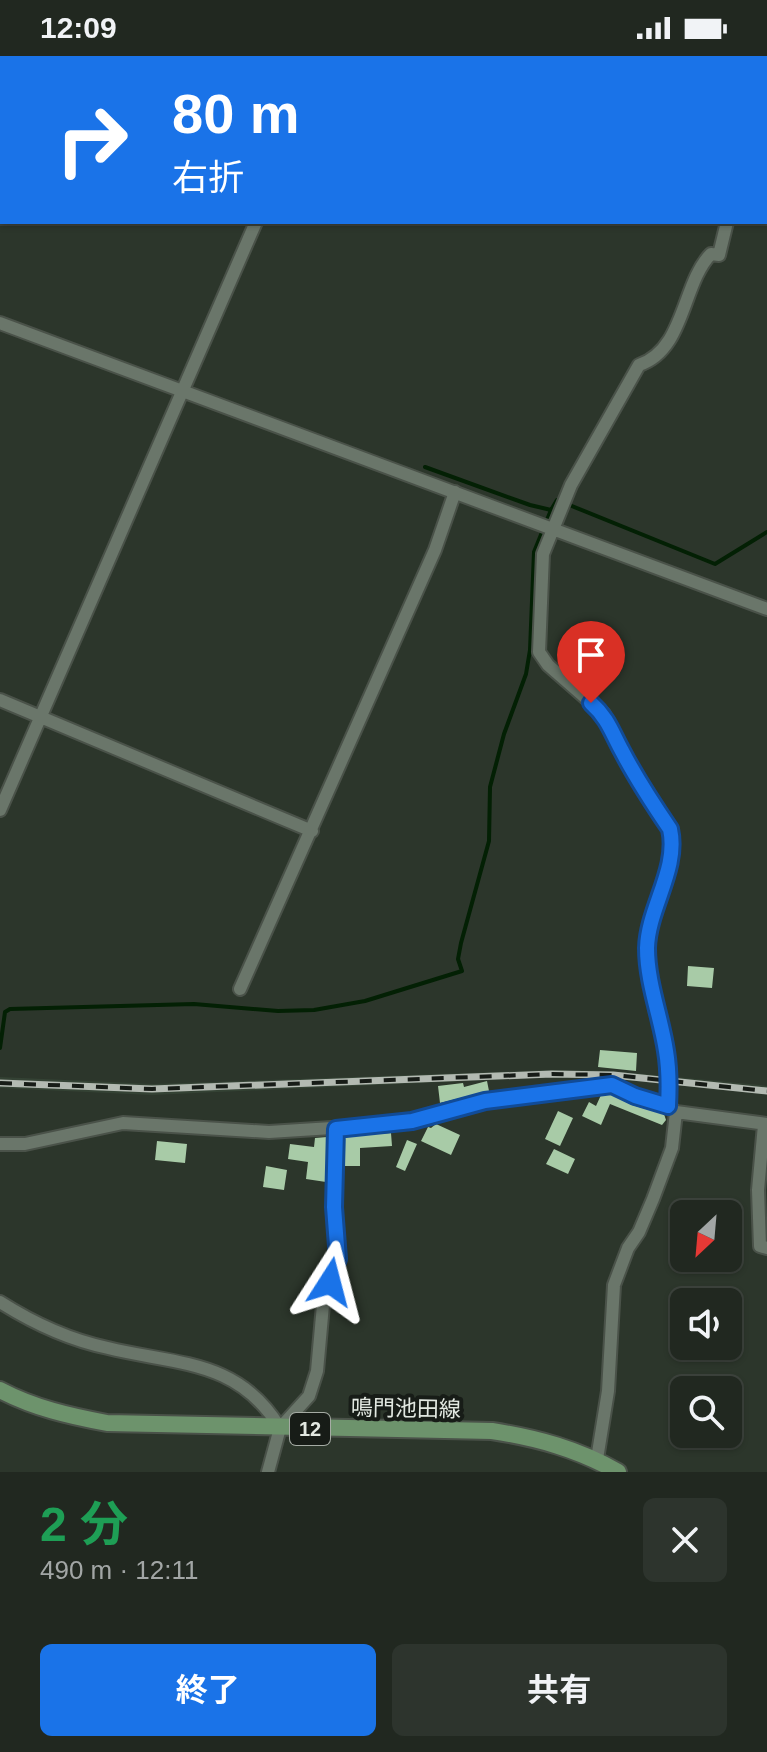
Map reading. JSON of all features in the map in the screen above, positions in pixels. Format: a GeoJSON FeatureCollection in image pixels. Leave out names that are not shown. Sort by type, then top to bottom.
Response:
{"type":"FeatureCollection","features":[{"type":"Feature","properties":{"kind":"main road","name":"鳴門池田線"},"geometry":{"type":"LineString","coordinates":[[0,1390],[21,1401],[67,1416],[107,1423],[492,1431],[530,1437],[597,1459],[618,1472]]}},
{"type":"Feature","properties":{"kind":"street"},"geometry":{"type":"LineString","coordinates":[[0,810],[255,224]]}},
{"type":"Feature","properties":{"kind":"street"},"geometry":{"type":"LineString","coordinates":[[597,1459],[608,1391],[614,1285],[672,1148],[672,1109],[666,1051],[647,949],[672,838],[670,829],[620,749],[604,714],[548,665],[539,652],[543,554],[546,526],[560,509],[639,365],[651,361],[662,350],[683,313],[703,262],[711,254],[719,255],[727,224]]}},
{"type":"Feature","properties":{"kind":"street"},"geometry":{"type":"LineString","coordinates":[[0,323],[767,609]]}},
{"type":"Feature","properties":{"kind":"street"},"geometry":{"type":"LineString","coordinates":[[240,989],[429,563],[455,492]]}},
{"type":"Feature","properties":{"kind":"street"},"geometry":{"type":"LineString","coordinates":[[0,700],[312,831]]}},
{"type":"Feature","properties":{"kind":"street"},"geometry":{"type":"LineString","coordinates":[[0,1144],[25,1144],[123,1123],[269,1132],[336,1129],[412,1121],[485,1101],[612,1085],[672,1109],[765,1124],[758,1190],[760,1246],[767,1248]]}},
{"type":"Feature","properties":{"kind":"street"},"geometry":{"type":"LineString","coordinates":[[268,1472],[280,1428],[309,1396],[317,1371],[323,1305],[338,1259],[334,1207],[336,1129]]}},
{"type":"Feature","properties":{"kind":"street"},"geometry":{"type":"LineString","coordinates":[[0,1302],[43,1326],[92,1344],[214,1371],[256,1396],[280,1428]]}},
{"type":"Feature","properties":{"kind":"shaded area"},"geometry":{"type":"Polygon","coordinates":[[[552,1070],[612,1071],[760,1085],[767,1086],[767,1094],[614,1079],[552,1077],[152,1095],[0,1088],[0,1077],[153,1084],[552,1070]]]}},
{"type":"Feature","properties":{"kind":"building"},"geometry":{"type":"Polygon","coordinates":[[[688,966],[714,968],[712,988],[687,986],[688,966]]]}},
{"type":"Feature","properties":{"kind":"building"},"geometry":{"type":"Polygon","coordinates":[[[600,1050],[637,1053],[636,1071],[598,1067],[600,1050]]]}},
{"type":"Feature","properties":{"kind":"building"},"geometry":{"type":"Polygon","coordinates":[[[487,1081],[489,1091],[440,1103],[438,1086],[463,1083],[464,1087],[487,1081]]]}},
{"type":"Feature","properties":{"kind":"building"},"geometry":{"type":"Polygon","coordinates":[[[610,1094],[632,1105],[664,1114],[666,1120],[662,1125],[610,1104],[601,1125],[582,1116],[589,1102],[596,1106],[601,1095],[610,1094]]]}},
{"type":"Feature","properties":{"kind":"building"},"geometry":{"type":"Polygon","coordinates":[[[558,1111],[573,1118],[560,1146],[545,1139],[558,1111]]]}},
{"type":"Feature","properties":{"kind":"building"},"geometry":{"type":"Polygon","coordinates":[[[436,1124],[460,1135],[451,1155],[421,1141],[428,1127],[436,1124]]]}},
{"type":"Feature","properties":{"kind":"building"},"geometry":{"type":"Polygon","coordinates":[[[391,1133],[392,1146],[360,1148],[360,1166],[344,1166],[345,1136],[391,1133]]]}},
{"type":"Feature","properties":{"kind":"building"},"geometry":{"type":"Polygon","coordinates":[[[327,1137],[326,1182],[306,1179],[308,1162],[288,1159],[290,1144],[314,1147],[315,1138],[327,1137]]]}},
{"type":"Feature","properties":{"kind":"building"},"geometry":{"type":"Polygon","coordinates":[[[407,1140],[417,1144],[405,1171],[396,1167],[407,1140]]]}},
{"type":"Feature","properties":{"kind":"building"},"geometry":{"type":"Polygon","coordinates":[[[157,1141],[187,1144],[185,1163],[155,1160],[157,1141]]]}},
{"type":"Feature","properties":{"kind":"building"},"geometry":{"type":"Polygon","coordinates":[[[554,1149],[575,1159],[568,1174],[546,1164],[554,1149]]]}},
{"type":"Feature","properties":{"kind":"building"},"geometry":{"type":"Polygon","coordinates":[[[266,1166],[287,1170],[284,1190],[263,1187],[266,1166]]]}},
{"type":"Feature","properties":{"kind":"waterway"},"geometry":{"type":"LineString","coordinates":[[425,467],[530,505],[551,510],[557,500],[715,564],[767,532]]}},
{"type":"Feature","properties":{"kind":"waterway"},"geometry":{"type":"LineString","coordinates":[[0,1048],[5,1012],[10,1009],[194,1004],[278,1011],[314,1010],[365,1001],[462,971],[458,959],[461,943],[489,841],[490,787],[504,734],[526,674],[530,650],[534,552],[551,510]]}},
{"type":"Feature","properties":{"kind":"railway"},"geometry":{"type":"LineString","coordinates":[[0,1083],[152,1089],[552,1074],[613,1075],[767,1091]]}},
{"type":"Feature","properties":{"kind":"route"},"geometry":{"type":"LineString","coordinates":[[330,1282],[338,1259],[334,1207],[336,1129],[412,1121],[485,1101],[612,1085],[668,1106],[666,1051],[647,949],[672,838],[670,829],[620,749],[611,725],[591,703]]}}]}
